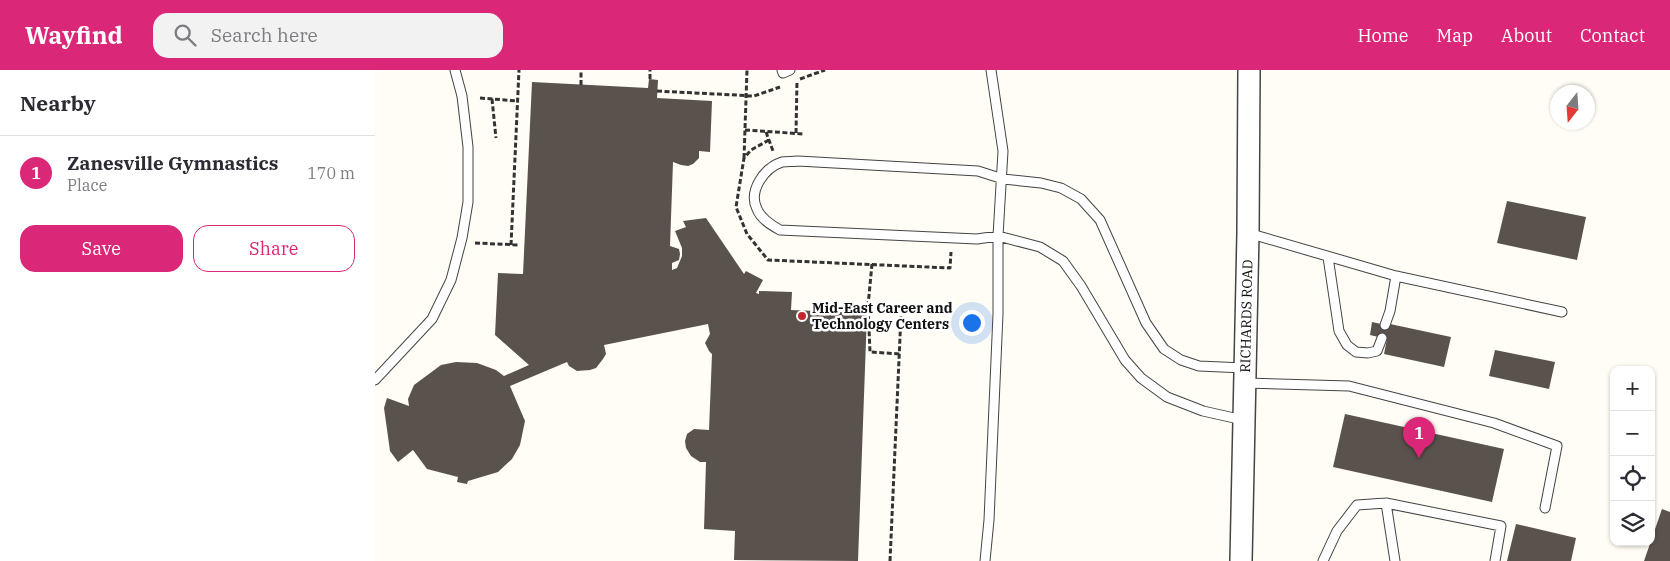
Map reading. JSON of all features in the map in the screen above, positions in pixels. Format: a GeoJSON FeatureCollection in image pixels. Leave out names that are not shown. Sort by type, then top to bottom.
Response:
{"type":"FeatureCollection","features":[{"type":"Feature","properties":{"kind":"street","name":"RICHARDS ROAD"},"geometry":{"type":"LineString","coordinates":[[1241,561],[1249,70]]}},
{"type":"Feature","properties":{"kind":"lane"},"geometry":{"type":"LineString","coordinates":[[375,380],[432,320],[451,280],[462,238],[468,202],[468,147],[462,96],[455,70]]}},
{"type":"Feature","properties":{"kind":"lane"},"geometry":{"type":"LineString","coordinates":[[782,70],[783,73],[790,70]]}},
{"type":"Feature","properties":{"kind":"lane"},"geometry":{"type":"LineString","coordinates":[[985,561],[989,520],[997,324],[998,236],[1003,179],[1003,151],[991,70]]}},
{"type":"Feature","properties":{"kind":"lane"},"geometry":{"type":"LineString","coordinates":[[1244,420],[1203,411],[1167,397],[1141,378],[1125,360],[1081,286],[1063,261],[1040,247],[998,236],[977,239],[780,230],[766,222],[756,209],[755,192],[759,179],[767,170],[781,162],[798,161],[978,171],[1003,179],[1041,183],[1061,188],[1081,198],[1101,220],[1146,323],[1164,349],[1181,360],[1244,376],[1349,386],[1495,423],[1557,446],[1545,508]]}},
{"type":"Feature","properties":{"kind":"lane"},"geometry":{"type":"LineString","coordinates":[[1247,233],[1396,276],[1562,312]]}},
{"type":"Feature","properties":{"kind":"lane"},"geometry":{"type":"LineString","coordinates":[[1328,257],[1339,331],[1347,345],[1356,352],[1368,353],[1377,351],[1382,338]]}},
{"type":"Feature","properties":{"kind":"lane"},"geometry":{"type":"LineString","coordinates":[[1385,325],[1391,311],[1396,276]]}},
{"type":"Feature","properties":{"kind":"lane"},"geometry":{"type":"LineString","coordinates":[[1386,503],[1395,561]]}},
{"type":"Feature","properties":{"kind":"lane"},"geometry":{"type":"LineString","coordinates":[[1323,561],[1337,531],[1357,505],[1386,503],[1501,526],[1495,561]]}},
{"type":"Feature","properties":{"kind":"path"},"geometry":{"type":"LineString","coordinates":[[511,244],[519,70]]}},
{"type":"Feature","properties":{"kind":"path"},"geometry":{"type":"LineString","coordinates":[[581,70],[581,85]]}},
{"type":"Feature","properties":{"kind":"path"},"geometry":{"type":"LineString","coordinates":[[649,79],[650,70]]}},
{"type":"Feature","properties":{"kind":"path"},"geometry":{"type":"LineString","coordinates":[[744,158],[747,70]]}},
{"type":"Feature","properties":{"kind":"path"},"geometry":{"type":"LineString","coordinates":[[657,91],[754,96],[825,70]]}},
{"type":"Feature","properties":{"kind":"path"},"geometry":{"type":"LineString","coordinates":[[795,133],[797,80]]}},
{"type":"Feature","properties":{"kind":"path"},"geometry":{"type":"LineString","coordinates":[[480,98],[517,101]]}},
{"type":"Feature","properties":{"kind":"path"},"geometry":{"type":"LineString","coordinates":[[492,98],[496,138]]}},
{"type":"Feature","properties":{"kind":"path"},"geometry":{"type":"LineString","coordinates":[[745,130],[804,134]]}},
{"type":"Feature","properties":{"kind":"path"},"geometry":{"type":"LineString","coordinates":[[766,132],[773,151]]}},
{"type":"Feature","properties":{"kind":"path"},"geometry":{"type":"LineString","coordinates":[[473,243],[519,245]]}},
{"type":"Feature","properties":{"kind":"path"},"geometry":{"type":"LineString","coordinates":[[872,264],[868,306],[870,352],[900,354]]}},
{"type":"Feature","properties":{"kind":"path"},"geometry":{"type":"LineString","coordinates":[[891,561],[901,314]]}},
{"type":"Feature","properties":{"kind":"building"},"geometry":{"type":"Polygon","coordinates":[[[649,79],[658,80],[657,98],[712,101],[710,152],[699,151],[699,158],[688,166],[673,162],[670,246],[679,249],[680,254],[679,260],[672,263],[672,270],[677,268],[682,256],[682,248],[675,231],[686,227],[683,221],[706,218],[744,274],[746,271],[763,280],[756,293],[759,294],[759,291],[792,292],[791,310],[867,313],[858,561],[734,560],[735,531],[704,529],[706,462],[700,462],[691,456],[686,448],[685,441],[687,434],[694,429],[709,430],[712,354],[705,343],[710,334],[708,324],[604,345],[606,354],[596,368],[577,371],[569,366],[567,362],[510,386],[525,421],[520,445],[512,459],[498,472],[468,481],[467,484],[457,482],[458,477],[427,469],[413,450],[398,462],[390,451],[384,408],[387,398],[409,406],[408,399],[414,385],[441,365],[456,362],[477,363],[496,370],[504,376],[529,365],[495,335],[498,273],[523,274],[532,82],[648,88],[649,79]]]}},
{"type":"Feature","properties":{"kind":"building"},"geometry":{"type":"Polygon","coordinates":[[[1507,201],[1586,217],[1577,260],[1497,243],[1507,201]]]}},
{"type":"Feature","properties":{"kind":"building"},"geometry":{"type":"Polygon","coordinates":[[[1372,322],[1451,337],[1444,367],[1384,354],[1387,339],[1370,335],[1372,322]]]}},
{"type":"Feature","properties":{"kind":"building"},"geometry":{"type":"Polygon","coordinates":[[[1495,350],[1555,362],[1549,389],[1489,376],[1495,350]]]}},
{"type":"Feature","properties":{"kind":"building"},"geometry":{"type":"Polygon","coordinates":[[[1345,414],[1504,449],[1492,502],[1333,467],[1345,414]]]}},
{"type":"Feature","properties":{"kind":"building"},"geometry":{"type":"Polygon","coordinates":[[[1662,509],[1670,512],[1670,561],[1644,561],[1649,546],[1655,546],[1655,529],[1662,509]]]}},
{"type":"Feature","properties":{"kind":"building"},"geometry":{"type":"Polygon","coordinates":[[[1516,524],[1576,538],[1571,561],[1507,561],[1516,524]]]}},
{"type":"Feature","properties":{"kind":"place","name":"Mid-East Career and Technology Centers"},"geometry":{"type":"Point","coordinates":[802,316]}},
{"type":"Feature","properties":{"kind":"place","name":"Zanesville Gymnastics"},"geometry":{"type":"Point","coordinates":[1419,458]}}]}
